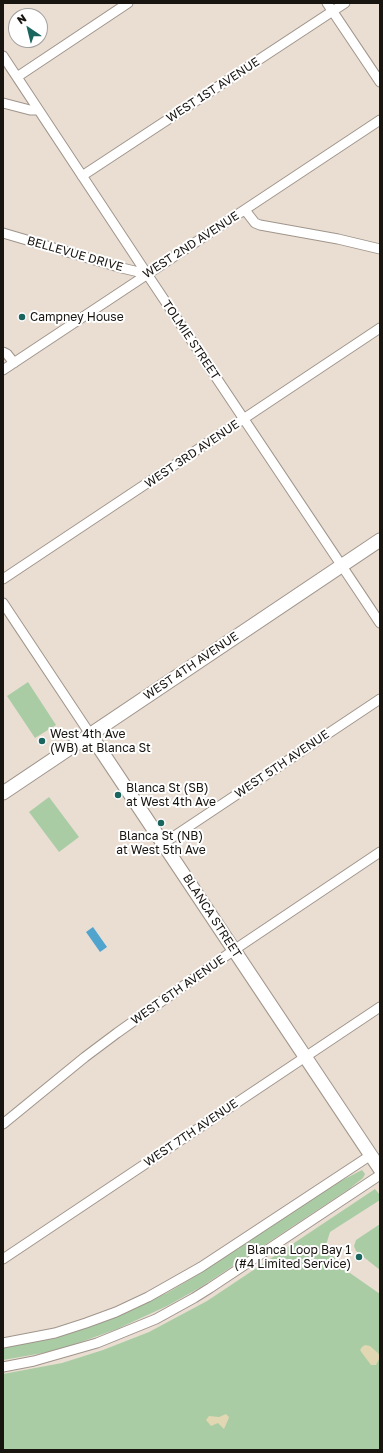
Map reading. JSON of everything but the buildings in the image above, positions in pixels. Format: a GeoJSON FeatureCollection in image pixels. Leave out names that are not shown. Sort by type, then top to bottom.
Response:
{"type":"FeatureCollection","features":[{"type":"Feature","properties":{"kind":"main road","name":"WEST 4TH AVENUE"},"geometry":{"type":"LineString","coordinates":[[3,792],[380,540]]}},
{"type":"Feature","properties":{"kind":"main road","name":"BLANCA STREET"},"geometry":{"type":"LineString","coordinates":[[90,734],[378,1165]]}},
{"type":"Feature","properties":{"kind":"street"},"geometry":{"type":"LineString","coordinates":[[17,77],[128,3]]}},
{"type":"Feature","properties":{"kind":"street"},"geometry":{"type":"LineString","coordinates":[[327,3],[380,82]]}},
{"type":"Feature","properties":{"kind":"street","name":"WEST 1ST AVENUE"},"geometry":{"type":"LineString","coordinates":[[82,176],[345,3]]}},
{"type":"Feature","properties":{"kind":"street","name":"TOLMIE STREET"},"geometry":{"type":"LineString","coordinates":[[3,56],[380,623]]}},
{"type":"Feature","properties":{"kind":"street"},"geometry":{"type":"LineString","coordinates":[[3,103],[30,110],[38,110]]}},
{"type":"Feature","properties":{"kind":"street","name":"WEST 2ND AVENUE"},"geometry":{"type":"LineString","coordinates":[[3,370],[380,120]]}},
{"type":"Feature","properties":{"kind":"street"},"geometry":{"type":"LineString","coordinates":[[245,210],[255,222],[260,225],[338,239],[380,249]]}},
{"type":"Feature","properties":{"kind":"street","name":"BELLEVUE DRIVE"},"geometry":{"type":"LineString","coordinates":[[3,233],[147,274]]}},
{"type":"Feature","properties":{"kind":"street","name":"WEST 3RD AVENUE"},"geometry":{"type":"LineString","coordinates":[[3,579],[380,328]]}},
{"type":"Feature","properties":{"kind":"street"},"geometry":{"type":"LineString","coordinates":[[3,352],[7,354],[14,363]]}},
{"type":"Feature","properties":{"kind":"street","name":"BLANCA STREET"},"geometry":{"type":"LineString","coordinates":[[3,603],[90,734]]}},
{"type":"Feature","properties":{"kind":"street","name":"WEST 5TH AVENUE"},"geometry":{"type":"LineString","coordinates":[[164,843],[380,699]]}},
{"type":"Feature","properties":{"kind":"street","name":"WEST 6TH AVENUE"},"geometry":{"type":"LineString","coordinates":[[3,1124],[84,1057],[116,1033],[234,950],[380,852]]}},
{"type":"Feature","properties":{"kind":"street","name":"WEST 7TH AVENUE"},"geometry":{"type":"LineString","coordinates":[[3,1259],[380,1007]]}},
{"type":"Feature","properties":{"kind":"street"},"geometry":{"type":"LineString","coordinates":[[3,1343],[55,1333],[116,1312],[148,1297],[378,1165]]}},
{"type":"Feature","properties":{"kind":"street"},"geometry":{"type":"LineString","coordinates":[[3,1367],[34,1361],[97,1343],[156,1319],[200,1295],[378,1165]]}},
{"type":"Feature","properties":{"kind":"green space"},"geometry":{"type":"Polygon","coordinates":[[[28,682],[56,725],[35,738],[7,696],[28,682]]]}},
{"type":"Feature","properties":{"kind":"green space"},"geometry":{"type":"Polygon","coordinates":[[[49,797],[79,837],[59,852],[29,812],[49,797]]]}},
{"type":"Feature","properties":{"kind":"green space"},"geometry":{"type":"Polygon","coordinates":[[[362,1170],[365,1174],[363,1178],[349,1189],[201,1287],[167,1306],[117,1329],[70,1346],[43,1353],[3,1360],[3,1348],[63,1335],[93,1326],[167,1293],[199,1274],[331,1186],[362,1170]]]}},
{"type":"Feature","properties":{"kind":"green space"},"geometry":{"type":"Polygon","coordinates":[[[375,1189],[380,1195],[380,1200],[330,1232],[326,1245],[340,1266],[380,1294],[380,1450],[3,1450],[3,1374],[62,1363],[103,1350],[149,1332],[207,1301],[375,1189]]]}},
{"type":"Feature","properties":{"kind":"green space"},"geometry":{"type":"Polygon","coordinates":[[[380,1224],[380,1270],[356,1251],[354,1246],[356,1240],[380,1224]]]}},
{"type":"Feature","properties":{"kind":"sand"},"geometry":{"type":"Polygon","coordinates":[[[365,1345],[370,1346],[378,1353],[380,1357],[376,1365],[371,1365],[360,1350],[365,1345]]]}},
{"type":"Feature","properties":{"kind":"sand"},"geometry":{"type":"Polygon","coordinates":[[[226,1414],[229,1417],[224,1429],[218,1423],[211,1426],[206,1420],[209,1416],[219,1417],[226,1414]]]}},
{"type":"Feature","properties":{"kind":"water"},"geometry":{"type":"Polygon","coordinates":[[[93,927],[107,947],[100,952],[86,932],[93,927]]]}},
{"type":"Feature","properties":{"kind":"place","name":"Campney House"},"geometry":{"type":"Point","coordinates":[22,317]}},
{"type":"Feature","properties":{"kind":"place","name":"West 4th Ave (WB) at Blanca St"},"geometry":{"type":"Point","coordinates":[42,741]}},
{"type":"Feature","properties":{"kind":"place","name":"Blanca St (SB) at West 4th Ave"},"geometry":{"type":"Point","coordinates":[118,795]}},
{"type":"Feature","properties":{"kind":"place","name":"Blanca St (NB) at West 5th Ave"},"geometry":{"type":"Point","coordinates":[161,823]}},
{"type":"Feature","properties":{"kind":"place","name":"Blanca Loop Bay 1 (#4 Limited Service)"},"geometry":{"type":"Point","coordinates":[359,1257]}}]}
